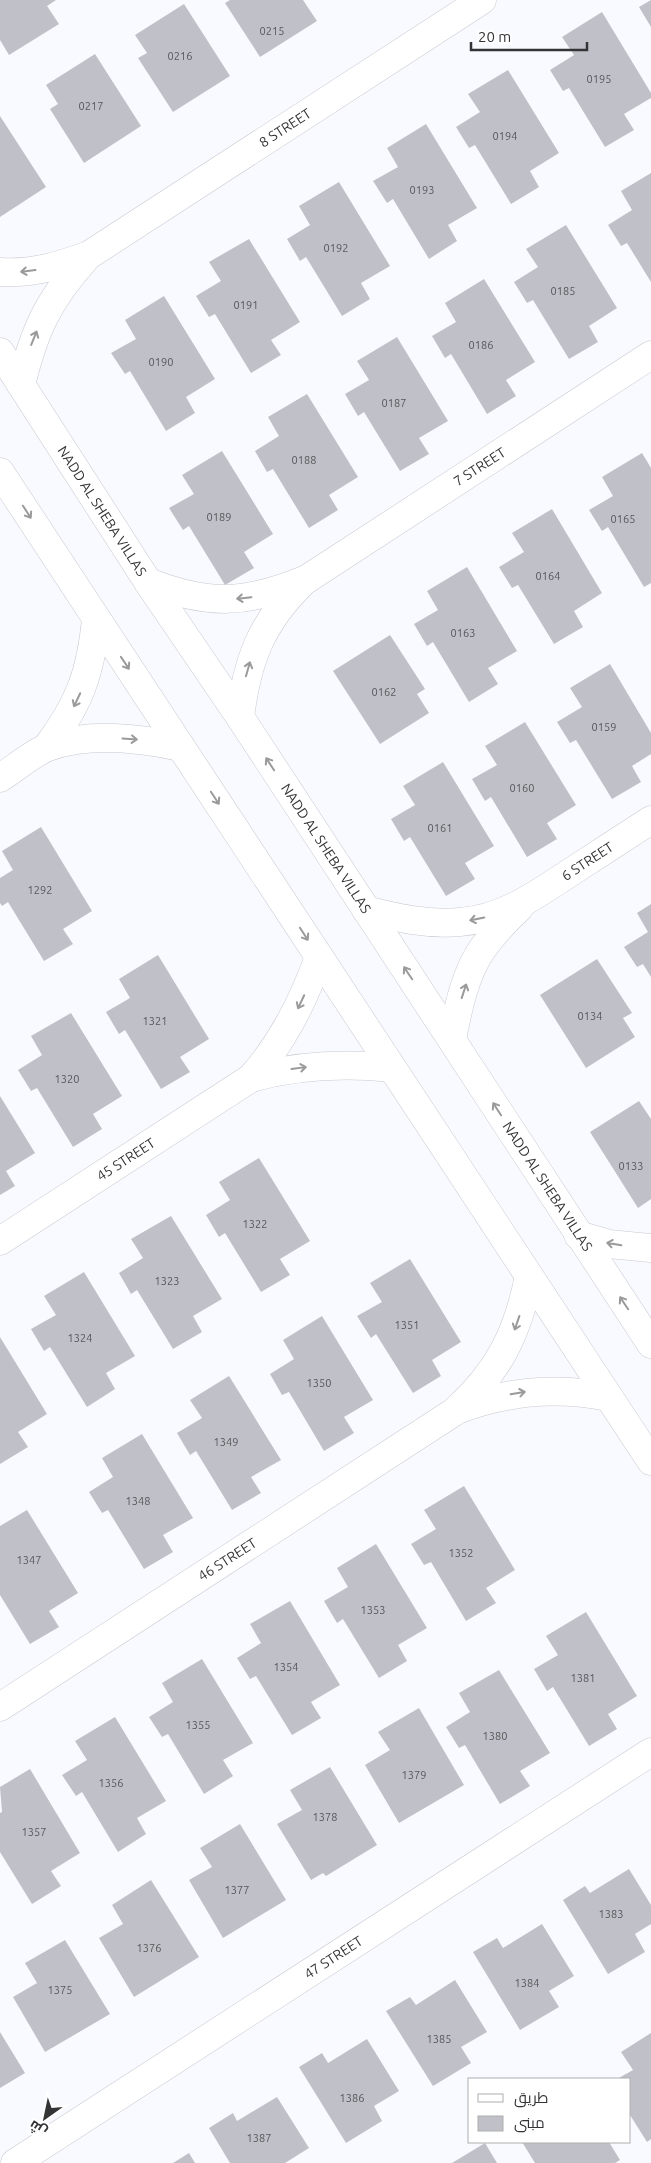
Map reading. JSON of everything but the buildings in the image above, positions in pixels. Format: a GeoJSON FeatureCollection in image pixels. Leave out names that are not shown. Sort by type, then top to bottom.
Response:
{"type":"FeatureCollection","features":[{"type":"Feature","properties":{"kind":"street","name":"8 STREET"},"geometry":{"type":"LineString","coordinates":[[88,255],[482,0]]}},
{"type":"Feature","properties":{"kind":"street"},"geometry":{"type":"LineString","coordinates":[[0,272],[16,273],[53,268],[88,255]]}},
{"type":"Feature","properties":{"kind":"street"},"geometry":{"type":"LineString","coordinates":[[21,385],[30,349],[44,314],[64,283],[88,255]]}},
{"type":"Feature","properties":{"kind":"street","name":"NADD AL SHEBA VILLAS"},"geometry":{"type":"LineString","coordinates":[[0,352],[148,582],[240,717],[651,1344]]}},
{"type":"Feature","properties":{"kind":"street","name":"7 STREET"},"geometry":{"type":"LineString","coordinates":[[307,579],[651,355]]}},
{"type":"Feature","properties":{"kind":"street"},"geometry":{"type":"LineString","coordinates":[[0,472],[651,1460]]}},
{"type":"Feature","properties":{"kind":"street"},"geometry":{"type":"LineString","coordinates":[[148,582],[187,595],[212,599],[245,599],[276,592],[307,579]]}},
{"type":"Feature","properties":{"kind":"street"},"geometry":{"type":"LineString","coordinates":[[240,717],[244,685],[252,655],[266,626],[284,601],[307,579]]}},
{"type":"Feature","properties":{"kind":"street"},"geometry":{"type":"LineString","coordinates":[[47,748],[75,704],[87,677],[96,619]]}},
{"type":"Feature","properties":{"kind":"street"},"geometry":{"type":"LineString","coordinates":[[0,778],[47,748],[70,742],[117,738],[154,741],[181,747]]}},
{"type":"Feature","properties":{"kind":"street","name":"6 STREET"},"geometry":{"type":"LineString","coordinates":[[523,903],[651,820]]}},
{"type":"Feature","properties":{"kind":"street"},"geometry":{"type":"LineString","coordinates":[[366,910],[430,923],[462,922],[494,915],[523,903]]}},
{"type":"Feature","properties":{"kind":"street"},"geometry":{"type":"LineString","coordinates":[[452,1039],[458,1008],[468,979],[482,950],[523,903]]}},
{"type":"Feature","properties":{"kind":"street"},"geometry":{"type":"LineString","coordinates":[[251,1078],[275,1049],[293,1020],[319,957]]}},
{"type":"Feature","properties":{"kind":"street"},"geometry":{"type":"LineString","coordinates":[[251,1078],[287,1069],[322,1065],[357,1064],[392,1068]]}},
{"type":"Feature","properties":{"kind":"street","name":"45 STREET"},"geometry":{"type":"LineString","coordinates":[[0,1241],[251,1078]]}},
{"type":"Feature","properties":{"kind":"street"},"geometry":{"type":"LineString","coordinates":[[578,1234],[609,1244],[651,1248]]}},
{"type":"Feature","properties":{"kind":"street"},"geometry":{"type":"LineString","coordinates":[[454,1412],[486,1380],[502,1357],[515,1332],[521,1314],[529,1276]]}},
{"type":"Feature","properties":{"kind":"street"},"geometry":{"type":"LineString","coordinates":[[454,1412],[496,1397],[524,1392],[553,1390],[582,1392],[610,1397]]}},
{"type":"Feature","properties":{"kind":"street","name":"46 STREET"},"geometry":{"type":"LineString","coordinates":[[0,1707],[454,1412]]}},
{"type":"Feature","properties":{"kind":"street","name":"47 STREET"},"geometry":{"type":"LineString","coordinates":[[15,2163],[651,1752]]}}]}
